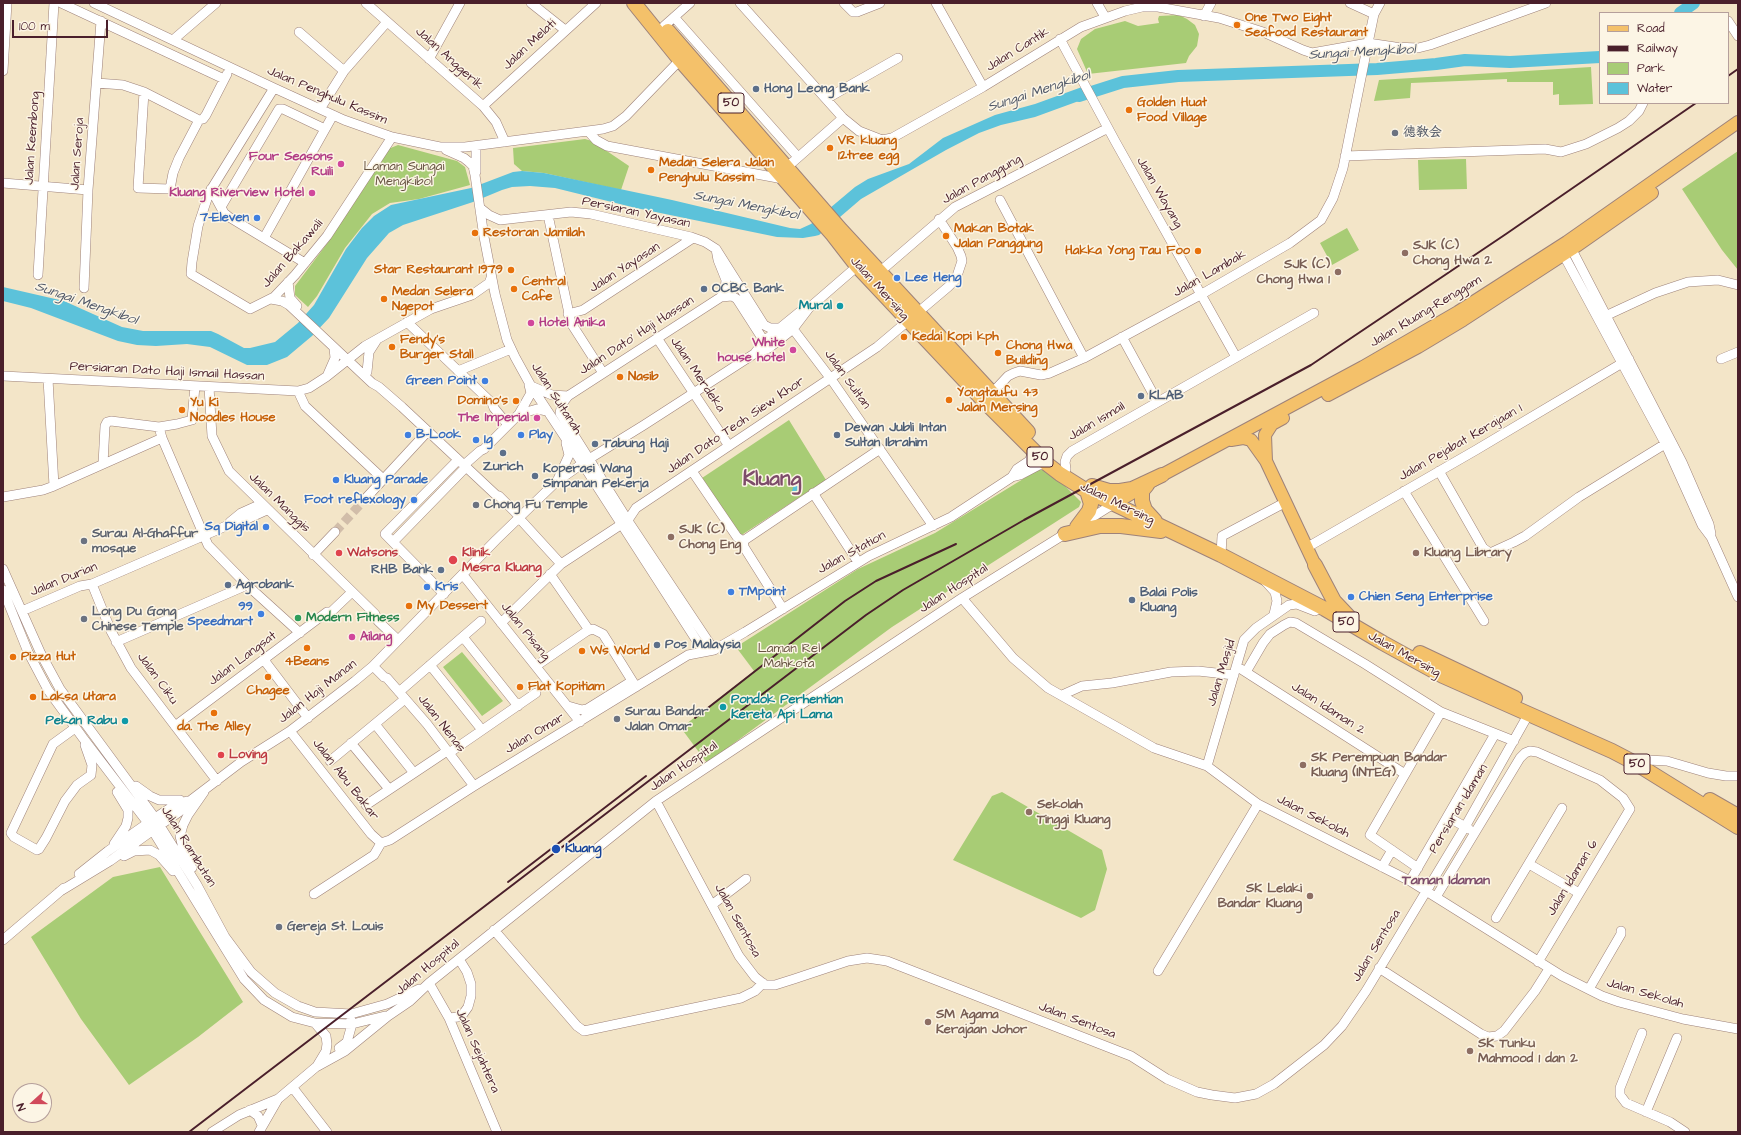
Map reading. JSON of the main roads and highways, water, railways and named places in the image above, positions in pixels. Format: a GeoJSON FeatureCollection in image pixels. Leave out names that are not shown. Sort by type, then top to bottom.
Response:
{"type":"FeatureCollection","features":[{"type":"Feature","properties":{"kind":"highway","name":"Jalan Mersing"},"geometry":{"type":"LineString","coordinates":[[634,3],[680,60],[914,318],[983,400],[1000,415],[1047,464],[1115,504],[1221,554],[1325,609],[1355,628],[1443,676],[1591,740],[1635,763],[1738,827]]}},
{"type":"Feature","properties":{"kind":"highway","name":"Jalan Mersing"},"geometry":{"type":"LineString","coordinates":[[645,3],[669,22],[784,173]]}},
{"type":"Feature","properties":{"kind":"highway","name":"Jalan Mersing"},"geometry":{"type":"LineString","coordinates":[[914,318],[992,392],[1048,454],[1090,489]]}},
{"type":"Feature","properties":{"kind":"highway"},"geometry":{"type":"LineString","coordinates":[[992,392],[990,400],[1000,415]]}},
{"type":"Feature","properties":{"kind":"highway"},"geometry":{"type":"LineString","coordinates":[[1162,475],[1132,489],[1120,491],[1090,489],[1091,504],[1089,511],[1071,531],[1100,526],[1121,526],[1149,528],[1183,536]]}},
{"type":"Feature","properties":{"kind":"highway"},"geometry":{"type":"LineString","coordinates":[[1147,485],[1142,491],[1142,501],[1148,515],[1158,524]]}},
{"type":"Feature","properties":{"kind":"highway"},"geometry":{"type":"LineString","coordinates":[[1257,573],[1271,577],[1306,595],[1314,596],[1319,591],[1320,587],[1315,565]]}},
{"type":"Feature","properties":{"kind":"highway"},"geometry":{"type":"LineString","coordinates":[[1315,565],[1334,601],[1346,615],[1368,630],[1636,753],[1738,816]]}},
{"type":"Feature","properties":{"kind":"main road","name":"Jalan Kluang-Renggam"},"geometry":{"type":"LineString","coordinates":[[1115,504],[1162,475],[1413,338],[1565,248],[1738,122]]}},
{"type":"Feature","properties":{"kind":"main road","name":"Jalan Kluang-Renggam"},"geometry":{"type":"LineString","coordinates":[[1266,462],[1265,435],[1272,424],[1433,338],[1738,132]]}},
{"type":"Feature","properties":{"kind":"main road"},"geometry":{"type":"LineString","coordinates":[[1224,441],[1243,438],[1251,440],[1266,462],[1315,565]]}},
{"type":"Feature","properties":{"kind":"water","name":"Sungai Mengkibol"},"geometry":{"type":"Polygon","coordinates":[[[1082,87],[1087,98],[1035,117],[1001,125],[979,133],[946,150],[861,199],[819,235],[815,236],[803,238],[777,237],[636,208],[555,188],[530,186],[512,187],[502,190],[473,202],[403,225],[389,233],[367,258],[329,318],[312,336],[287,357],[267,365],[247,365],[210,347],[187,344],[156,346],[137,345],[118,341],[31,308],[3,301],[3,287],[64,301],[122,327],[143,331],[211,331],[244,348],[250,348],[275,342],[298,323],[314,305],[346,249],[362,228],[374,216],[391,205],[471,188],[513,172],[522,171],[544,173],[800,229],[811,224],[855,187],[868,179],[909,164],[943,138],[995,115],[1035,104],[1082,87]]]}},
{"type":"Feature","properties":{"kind":"water"},"geometry":{"type":"Polygon","coordinates":[[[799,477],[802,478],[802,486],[791,495],[795,480],[799,477]]]}},
{"type":"Feature","properties":{"kind":"waterway"},"geometry":{"type":"LineString","coordinates":[[1681,12],[1694,3]]}},
{"type":"Feature","properties":{"kind":"waterway","name":"Sungai Mengkibol"},"geometry":{"type":"LineString","coordinates":[[1079,96],[1123,82],[1178,76],[1377,69],[1465,60],[1510,62],[1599,57]]}},
{"type":"Feature","properties":{"kind":"tunnel"},"geometry":{"type":"LineString","coordinates":[[335,532],[366,498]]}},
{"type":"Feature","properties":{"kind":"railway"},"geometry":{"type":"LineString","coordinates":[[1729,75],[1738,69]]}},
{"type":"Feature","properties":{"kind":"railway"},"geometry":{"type":"LineString","coordinates":[[189,1132],[866,615],[903,590],[1024,520],[1311,365],[1506,234],[1695,104]]}},
{"type":"Feature","properties":{"kind":"railway"},"geometry":{"type":"LineString","coordinates":[[695,718],[845,601],[876,581],[956,544]]}},
{"type":"Feature","properties":{"kind":"railway"},"geometry":{"type":"LineString","coordinates":[[508,882],[646,776]]}},
{"type":"Feature","properties":{"kind":"place","name":"One Two Eight Seafood Restaurant"},"geometry":{"type":"Point","coordinates":[1237,25]}},
{"type":"Feature","properties":{"kind":"place","name":"Hong Leong Bank"},"geometry":{"type":"Point","coordinates":[756,89]}},
{"type":"Feature","properties":{"kind":"place","name":"Golden Huat Food Village"},"geometry":{"type":"Point","coordinates":[1129,110]}},
{"type":"Feature","properties":{"kind":"place","name":"德教会"},"geometry":{"type":"Point","coordinates":[1395,133]}},
{"type":"Feature","properties":{"kind":"place","name":"VR kluang 12tree egg"},"geometry":{"type":"Point","coordinates":[830,148]}},
{"type":"Feature","properties":{"kind":"place","name":"Four Seasons Ruili"},"geometry":{"type":"Point","coordinates":[341,164]}},
{"type":"Feature","properties":{"kind":"place","name":"Medan Selera Jalan Penghulu Kassim"},"geometry":{"type":"Point","coordinates":[651,170]}},
{"type":"Feature","properties":{"kind":"place","name":"Kluang Riverview Hotel"},"geometry":{"type":"Point","coordinates":[312,193]}},
{"type":"Feature","properties":{"kind":"place","name":"7-Eleven"},"geometry":{"type":"Point","coordinates":[257,218]}},
{"type":"Feature","properties":{"kind":"place","name":"Restoran Jamilah"},"geometry":{"type":"Point","coordinates":[475,233]}},
{"type":"Feature","properties":{"kind":"place","name":"Makan Botak Jalan Panggung"},"geometry":{"type":"Point","coordinates":[946,236]}},
{"type":"Feature","properties":{"kind":"place","name":"Hakka Yong Tau Foo"},"geometry":{"type":"Point","coordinates":[1198,251]}},
{"type":"Feature","properties":{"kind":"place","name":"SJK (C) Chong Hwa 2"},"geometry":{"type":"Point","coordinates":[1405,253]}},
{"type":"Feature","properties":{"kind":"place","name":"Star Restaurant 1979"},"geometry":{"type":"Point","coordinates":[511,270]}},
{"type":"Feature","properties":{"kind":"place","name":"SJK (C) Chong Hwa 1"},"geometry":{"type":"Point","coordinates":[1338,272]}},
{"type":"Feature","properties":{"kind":"place","name":"Lee Heng"},"geometry":{"type":"Point","coordinates":[897,278]}},
{"type":"Feature","properties":{"kind":"place","name":"Central Cafe"},"geometry":{"type":"Point","coordinates":[514,289]}},
{"type":"Feature","properties":{"kind":"place","name":"OCBC Bank"},"geometry":{"type":"Point","coordinates":[704,289]}},
{"type":"Feature","properties":{"kind":"place","name":"Medan Selera Ngepot"},"geometry":{"type":"Point","coordinates":[384,299]}},
{"type":"Feature","properties":{"kind":"place","name":"Mural"},"geometry":{"type":"Point","coordinates":[840,306]}},
{"type":"Feature","properties":{"kind":"place","name":"Hotel Anika"},"geometry":{"type":"Point","coordinates":[531,323]}},
{"type":"Feature","properties":{"kind":"place","name":"Kedai Kopi kph"},"geometry":{"type":"Point","coordinates":[904,337]}},
{"type":"Feature","properties":{"kind":"place","name":"Fendy’s Burger Stall"},"geometry":{"type":"Point","coordinates":[392,347]}},
{"type":"Feature","properties":{"kind":"place","name":"White house hotel"},"geometry":{"type":"Point","coordinates":[793,350]}},
{"type":"Feature","properties":{"kind":"place","name":"Chong Hwa Building"},"geometry":{"type":"Point","coordinates":[998,353]}},
{"type":"Feature","properties":{"kind":"place","name":"Nasib"},"geometry":{"type":"Point","coordinates":[620,377]}},
{"type":"Feature","properties":{"kind":"place","name":"Green Point"},"geometry":{"type":"Point","coordinates":[485,381]}},
{"type":"Feature","properties":{"kind":"place","name":"KLAB"},"geometry":{"type":"Point","coordinates":[1141,396]}},
{"type":"Feature","properties":{"kind":"place","name":"Yongtaufu 43 Jalan Mersing"},"geometry":{"type":"Point","coordinates":[949,400]}},
{"type":"Feature","properties":{"kind":"place","name":"Domino's"},"geometry":{"type":"Point","coordinates":[516,401]}},
{"type":"Feature","properties":{"kind":"place","name":"Yu Ki Noodles House"},"geometry":{"type":"Point","coordinates":[182,410]}},
{"type":"Feature","properties":{"kind":"place","name":"The Imperial"},"geometry":{"type":"Point","coordinates":[537,418]}},
{"type":"Feature","properties":{"kind":"place","name":"B-Look"},"geometry":{"type":"Point","coordinates":[408,435]}},
{"type":"Feature","properties":{"kind":"place","name":"Play"},"geometry":{"type":"Point","coordinates":[521,435]}},
{"type":"Feature","properties":{"kind":"place","name":"Dewan Jubli Intan Sultan Ibrahim"},"geometry":{"type":"Point","coordinates":[837,435]}},
{"type":"Feature","properties":{"kind":"place","name":"Ig"},"geometry":{"type":"Point","coordinates":[476,440]}},
{"type":"Feature","properties":{"kind":"place","name":"Tabung Haji"},"geometry":{"type":"Point","coordinates":[595,444]}},
{"type":"Feature","properties":{"kind":"place","name":"Zurich"},"geometry":{"type":"Point","coordinates":[503,453]}},
{"type":"Feature","properties":{"kind":"place","name":"Koperasi Wang Simpanan Pekerja"},"geometry":{"type":"Point","coordinates":[535,476]}},
{"type":"Feature","properties":{"kind":"place","name":"Kluang Parade"},"geometry":{"type":"Point","coordinates":[336,480]}},
{"type":"Feature","properties":{"kind":"place","name":"Foot reflexology"},"geometry":{"type":"Point","coordinates":[414,500]}},
{"type":"Feature","properties":{"kind":"place","name":"Chong Fu Temple"},"geometry":{"type":"Point","coordinates":[476,505]}},
{"type":"Feature","properties":{"kind":"place","name":"Sq Digital"},"geometry":{"type":"Point","coordinates":[266,527]}},
{"type":"Feature","properties":{"kind":"place","name":"SJK (C) Chong Eng"},"geometry":{"type":"Point","coordinates":[671,537]}},
{"type":"Feature","properties":{"kind":"place","name":"Surau Al-Ghaffur mosque"},"geometry":{"type":"Point","coordinates":[84,541]}},
{"type":"Feature","properties":{"kind":"place","name":"Watsons"},"geometry":{"type":"Point","coordinates":[339,553]}},
{"type":"Feature","properties":{"kind":"place","name":"Kluang Library"},"geometry":{"type":"Point","coordinates":[1416,553]}},
{"type":"Feature","properties":{"kind":"place","name":"Klinik Mesra Kluang"},"geometry":{"type":"Point","coordinates":[453,560]}},
{"type":"Feature","properties":{"kind":"place","name":"RHB Bank"},"geometry":{"type":"Point","coordinates":[441,570]}},
{"type":"Feature","properties":{"kind":"place","name":"Agrobank"},"geometry":{"type":"Point","coordinates":[228,585]}},
{"type":"Feature","properties":{"kind":"place","name":"Kris"},"geometry":{"type":"Point","coordinates":[427,587]}},
{"type":"Feature","properties":{"kind":"place","name":"TMpoint"},"geometry":{"type":"Point","coordinates":[731,592]}},
{"type":"Feature","properties":{"kind":"place","name":"Chien Seng Enterprise"},"geometry":{"type":"Point","coordinates":[1351,597]}},
{"type":"Feature","properties":{"kind":"place","name":"Balai Polis Kluang"},"geometry":{"type":"Point","coordinates":[1132,600]}},
{"type":"Feature","properties":{"kind":"place","name":"My Dessert"},"geometry":{"type":"Point","coordinates":[409,606]}},
{"type":"Feature","properties":{"kind":"place","name":"99 Speedmart"},"geometry":{"type":"Point","coordinates":[261,614]}},
{"type":"Feature","properties":{"kind":"place","name":"Modern Fitness"},"geometry":{"type":"Point","coordinates":[298,618]}},
{"type":"Feature","properties":{"kind":"place","name":"Long Du Gong Chinese Temple"},"geometry":{"type":"Point","coordinates":[84,619]}},
{"type":"Feature","properties":{"kind":"place","name":"Ailang"},"geometry":{"type":"Point","coordinates":[352,637]}},
{"type":"Feature","properties":{"kind":"place","name":"Pos Malaysia"},"geometry":{"type":"Point","coordinates":[657,645]}},
{"type":"Feature","properties":{"kind":"place","name":"4Beans"},"geometry":{"type":"Point","coordinates":[307,648]}},
{"type":"Feature","properties":{"kind":"place","name":"Ws World"},"geometry":{"type":"Point","coordinates":[582,651]}},
{"type":"Feature","properties":{"kind":"place","name":"Pizza Hut"},"geometry":{"type":"Point","coordinates":[13,657]}},
{"type":"Feature","properties":{"kind":"place","name":"Chagee"},"geometry":{"type":"Point","coordinates":[268,677]}},
{"type":"Feature","properties":{"kind":"place","name":"Flat Kopitiam"},"geometry":{"type":"Point","coordinates":[520,687]}},
{"type":"Feature","properties":{"kind":"place","name":"Laksa Utara"},"geometry":{"type":"Point","coordinates":[33,697]}},
{"type":"Feature","properties":{"kind":"place","name":"Pondok Perhentian Kereta Api Lama"},"geometry":{"type":"Point","coordinates":[723,707]}},
{"type":"Feature","properties":{"kind":"place","name":"da. The Alley"},"geometry":{"type":"Point","coordinates":[214,713]}},
{"type":"Feature","properties":{"kind":"place","name":"Surau Bandar Jalan Omar"},"geometry":{"type":"Point","coordinates":[617,719]}},
{"type":"Feature","properties":{"kind":"place","name":"Pekan Rabu"},"geometry":{"type":"Point","coordinates":[125,721]}},
{"type":"Feature","properties":{"kind":"place","name":"Loving"},"geometry":{"type":"Point","coordinates":[221,755]}},
{"type":"Feature","properties":{"kind":"place","name":"SK Perempuan Bandar Kluang (INTEG)"},"geometry":{"type":"Point","coordinates":[1303,765]}},
{"type":"Feature","properties":{"kind":"place","name":"Sekolah Tinggi Kluang"},"geometry":{"type":"Point","coordinates":[1029,812]}},
{"type":"Feature","properties":{"kind":"place","name":"Kluang"},"geometry":{"type":"Point","coordinates":[556,849]}},
{"type":"Feature","properties":{"kind":"place","name":"SK Lelaki Bandar Kluang"},"geometry":{"type":"Point","coordinates":[1310,896]}},
{"type":"Feature","properties":{"kind":"place","name":"Gereja St. Louis"},"geometry":{"type":"Point","coordinates":[279,927]}},
{"type":"Feature","properties":{"kind":"place","name":"SM Agama Kerajaan Johor"},"geometry":{"type":"Point","coordinates":[928,1022]}},
{"type":"Feature","properties":{"kind":"place","name":"SK Tunku Mahmood 1 dan 2"},"geometry":{"type":"Point","coordinates":[1470,1051]}},
{"type":"Feature","properties":{"kind":"district","name":"Kluang"},"geometry":{"type":"Point","coordinates":[772,481]}},
{"type":"Feature","properties":{"kind":"district","name":"Taman Idaman"},"geometry":{"type":"Point","coordinates":[1446,881]}},
{"type":"Feature","properties":{"kind":"park label","name":"Laman Sungai Mengkibol"},"geometry":{"type":"Point","coordinates":[404,174]}},
{"type":"Feature","properties":{"kind":"park label","name":"Laman Rel Mahkota"},"geometry":{"type":"Point","coordinates":[789,656]}}]}
